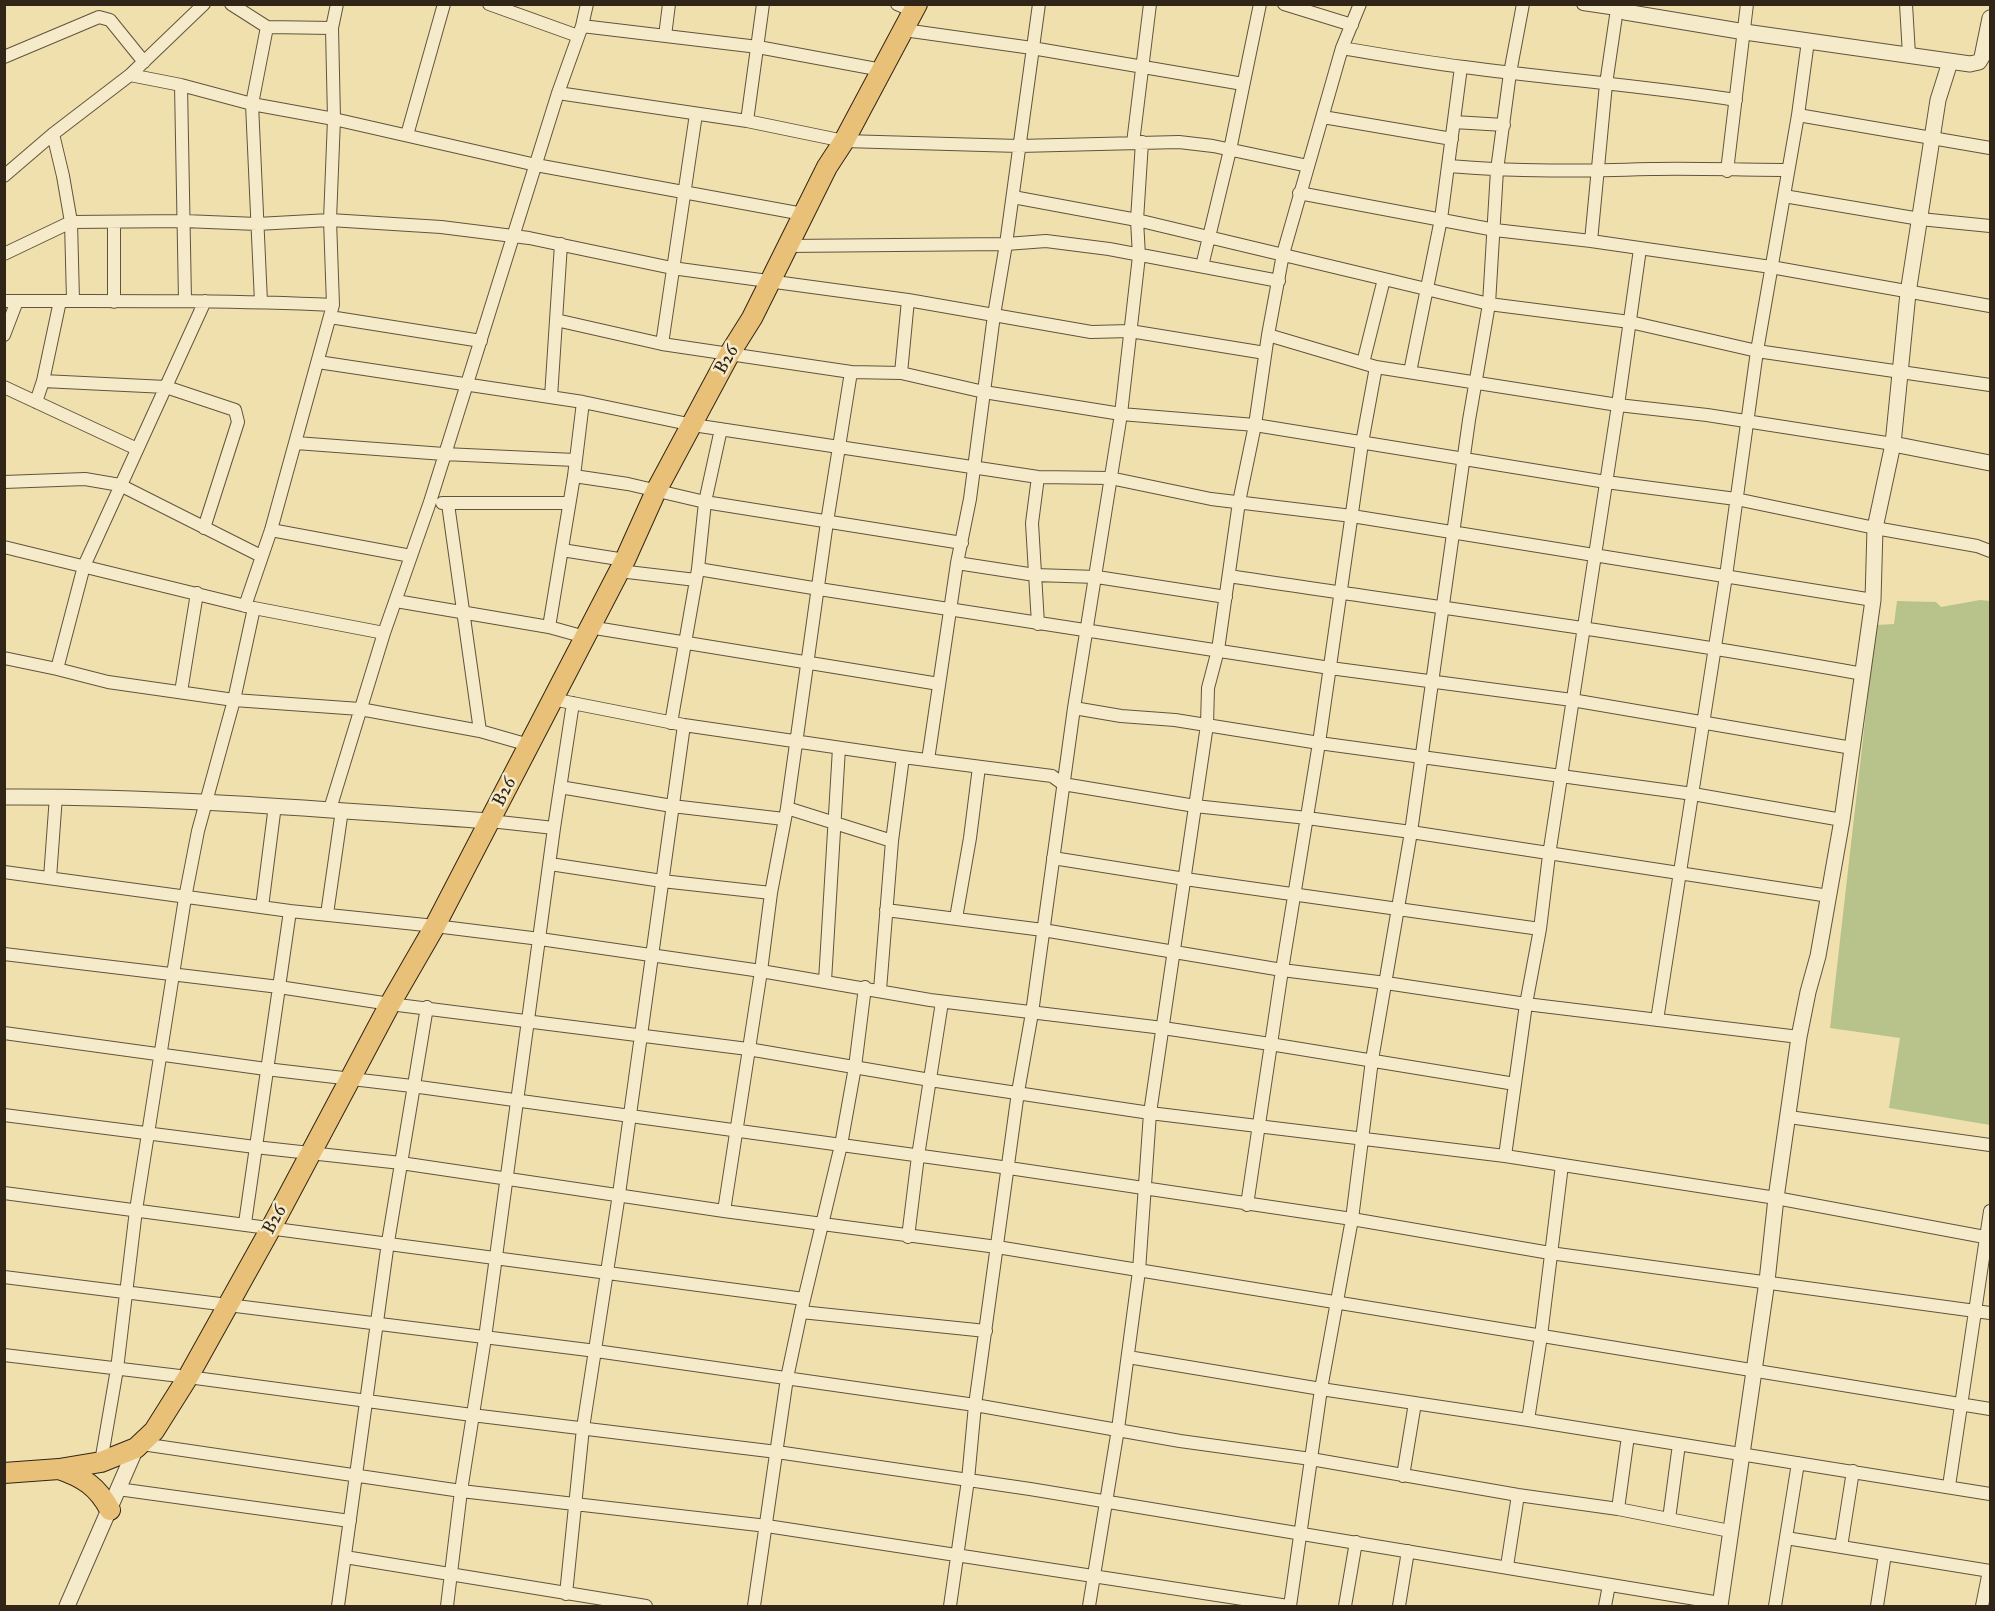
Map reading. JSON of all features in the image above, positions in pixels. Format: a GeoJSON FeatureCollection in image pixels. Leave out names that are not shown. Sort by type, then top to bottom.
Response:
{"type":"FeatureCollection","features":[{"type":"Feature","properties":{"kind":"highway","name":"B26"},"geometry":{"type":"LineString","coordinates":[[4,1473],[101,1462],[139,1446],[154,1431],[188,1377],[490,822],[622,565],[656,491],[730,353],[752,318],[827,167],[844,141],[904,30],[909,7]]}},
{"type":"Feature","properties":{"kind":"highway"},"geometry":{"type":"LineString","coordinates":[[59,1468],[93,1485],[110,1510]]}},
{"type":"Feature","properties":{"kind":"street"},"geometry":{"type":"LineString","coordinates":[[6,175],[53,134],[130,75],[204,4]]}},
{"type":"Feature","properties":{"kind":"street"},"geometry":{"type":"LineString","coordinates":[[231,4],[267,27],[332,28]]}},
{"type":"Feature","properties":{"kind":"street"},"geometry":{"type":"LineString","coordinates":[[101,1462],[117,1369],[136,1210],[185,898],[198,831],[234,700],[249,607],[261,556],[271,530],[296,443],[331,311],[330,220],[334,119],[332,28],[338,4]]}},
{"type":"Feature","properties":{"kind":"street"},"geometry":{"type":"LineString","coordinates":[[407,135],[444,4]]}},
{"type":"Feature","properties":{"kind":"street"},"geometry":{"type":"LineString","coordinates":[[489,4],[580,31],[665,36],[758,47],[882,70]]}},
{"type":"Feature","properties":{"kind":"street"},"geometry":{"type":"LineString","coordinates":[[327,914],[336,810],[360,709],[430,502],[558,93],[580,31],[586,4]]}},
{"type":"Feature","properties":{"kind":"street"},"geometry":{"type":"LineString","coordinates":[[665,36],[669,4]]}},
{"type":"Feature","properties":{"kind":"street"},"geometry":{"type":"LineString","coordinates":[[747,121],[763,4]]}},
{"type":"Feature","properties":{"kind":"street"},"geometry":{"type":"LineString","coordinates":[[928,760],[957,563],[974,466],[1039,4]]}},
{"type":"Feature","properties":{"kind":"street"},"geometry":{"type":"LineString","coordinates":[[950,1606],[1018,1092],[1032,1012],[1074,708],[1121,414],[1139,256],[1137,142],[1142,66],[1150,4]]}},
{"type":"Feature","properties":{"kind":"street"},"geometry":{"type":"LineString","coordinates":[[1202,266],[1230,150],[1260,4]]}},
{"type":"Feature","properties":{"kind":"street"},"geometry":{"type":"LineString","coordinates":[[1284,4],[1352,26]]}},
{"type":"Feature","properties":{"kind":"street"},"geometry":{"type":"LineString","coordinates":[[1089,1606],[1128,1357],[1138,1271],[1150,1113],[1207,725],[1208,688],[1218,650],[1239,502],[1255,425],[1283,254],[1342,48],[1360,4]]}},
{"type":"Feature","properties":{"kind":"street"},"geometry":{"type":"LineString","coordinates":[[67,1606],[139,1446],[461,1491],[767,1526],[1289,1606],[1321,1389],[1352,1219],[1372,1060],[1411,832],[1463,459],[1489,304],[1497,170],[1510,73],[1523,4]]}},
{"type":"Feature","properties":{"kind":"street"},"geometry":{"type":"LineString","coordinates":[[1583,4],[1617,7],[1745,32],[1970,64],[1985,63],[1990,18]]}},
{"type":"Feature","properties":{"kind":"street"},"geometry":{"type":"LineString","coordinates":[[1727,171],[1748,4]]}},
{"type":"Feature","properties":{"kind":"street"},"geometry":{"type":"LineString","coordinates":[[1906,4],[1909,55]]}},
{"type":"Feature","properties":{"kind":"street"},"geometry":{"type":"LineString","coordinates":[[1591,241],[1606,84],[1617,7]]}},
{"type":"Feature","properties":{"kind":"street"},"geometry":{"type":"LineString","coordinates":[[4,57],[99,17],[110,20],[144,62]]}},
{"type":"Feature","properties":{"kind":"street"},"geometry":{"type":"LineString","coordinates":[[261,302],[252,104],[267,27]]}},
{"type":"Feature","properties":{"kind":"street"},"geometry":{"type":"LineString","coordinates":[[904,30],[1032,48],[1243,84]]}},
{"type":"Feature","properties":{"kind":"street"},"geometry":{"type":"LineString","coordinates":[[1657,1020],[1726,576],[1757,351],[1798,115],[1808,41]]}},
{"type":"Feature","properties":{"kind":"street"},"geometry":{"type":"LineString","coordinates":[[1342,48],[1461,67],[1664,89],[1736,100]]}},
{"type":"Feature","properties":{"kind":"street"},"geometry":{"type":"LineString","coordinates":[[4,1355],[777,1452],[968,1480],[1507,1566],[1720,1605],[1767,1281],[1776,1198],[1799,1037],[1829,896],[1863,674],[1873,600],[1875,528],[1893,444],[1908,293],[1938,100],[1950,62]]}},
{"type":"Feature","properties":{"kind":"street"},"geometry":{"type":"LineString","coordinates":[[1410,372],[1441,219],[1461,67]]}},
{"type":"Feature","properties":{"kind":"street"},"geometry":{"type":"LineString","coordinates":[[130,75],[182,85],[252,104],[334,119],[536,165],[803,214]]}},
{"type":"Feature","properties":{"kind":"street"},"geometry":{"type":"LineString","coordinates":[[182,85],[185,300]]}},
{"type":"Feature","properties":{"kind":"street"},"geometry":{"type":"LineString","coordinates":[[558,93],[747,121],[844,141],[1019,146],[1179,142],[1308,166]]}},
{"type":"Feature","properties":{"kind":"street"},"geometry":{"type":"LineString","coordinates":[[662,344],[696,114]]}},
{"type":"Feature","properties":{"kind":"street"},"geometry":{"type":"LineString","coordinates":[[1798,115],[1931,140],[1990,148]]}},
{"type":"Feature","properties":{"kind":"street"},"geometry":{"type":"LineString","coordinates":[[1323,117],[1452,139]]}},
{"type":"Feature","properties":{"kind":"street"},"geometry":{"type":"LineString","coordinates":[[1454,122],[1503,125]]}},
{"type":"Feature","properties":{"kind":"street"},"geometry":{"type":"LineString","coordinates":[[36,402],[66,301],[71,222],[53,134]]}},
{"type":"Feature","properties":{"kind":"street"},"geometry":{"type":"LineString","coordinates":[[4,161],[6,175]]}},
{"type":"Feature","properties":{"kind":"street"},"geometry":{"type":"LineString","coordinates":[[1449,166],[1497,170],[1598,172],[1651,169],[1788,170]]}},
{"type":"Feature","properties":{"kind":"street"},"geometry":{"type":"LineString","coordinates":[[1299,193],[1494,230],[1591,241],[1771,267],[1990,306]]}},
{"type":"Feature","properties":{"kind":"street"},"geometry":{"type":"LineString","coordinates":[[1784,196],[1920,219],[1990,226]]}},
{"type":"Feature","properties":{"kind":"street"},"geometry":{"type":"LineString","coordinates":[[1013,197],[1209,236],[1489,304],[1630,322],[1757,351],[1990,385]]}},
{"type":"Feature","properties":{"kind":"street"},"geometry":{"type":"LineString","coordinates":[[4,254],[71,222],[184,221],[257,224],[330,220],[441,227],[561,244],[672,268],[908,300],[1091,332],[1130,332],[1265,353]]}},
{"type":"Feature","properties":{"kind":"street"},"geometry":{"type":"LineString","coordinates":[[114,223],[114,302]]}},
{"type":"Feature","properties":{"kind":"street"},"geometry":{"type":"LineString","coordinates":[[786,246],[1006,244],[1046,241],[1109,249],[1279,281]]}},
{"type":"Feature","properties":{"kind":"street"},"geometry":{"type":"LineString","coordinates":[[551,397],[561,244]]}},
{"type":"Feature","properties":{"kind":"street"},"geometry":{"type":"LineString","coordinates":[[1506,1156],[1526,1004],[1540,929],[1549,855],[1640,249]]}},
{"type":"Feature","properties":{"kind":"street"},"geometry":{"type":"LineString","coordinates":[[1363,363],[1384,279]]}},
{"type":"Feature","properties":{"kind":"street"},"geometry":{"type":"LineString","coordinates":[[4,335],[11,301],[185,300],[261,302],[331,311],[481,341]]}},
{"type":"Feature","properties":{"kind":"street"},"geometry":{"type":"LineString","coordinates":[[901,373],[908,300]]}},
{"type":"Feature","properties":{"kind":"street"},"geometry":{"type":"LineString","coordinates":[[57,669],[84,566],[205,302]]}},
{"type":"Feature","properties":{"kind":"street"},"geometry":{"type":"LineString","coordinates":[[556,320],[662,344],[851,372],[901,373],[984,392],[1121,414],[1255,425],[1606,482],[1736,499],[1875,528],[1977,546],[1990,551]]}},
{"type":"Feature","properties":{"kind":"street"},"geometry":{"type":"LineString","coordinates":[[1268,335],[1376,367],[1618,405],[1747,421],[1893,444],[1990,463]]}},
{"type":"Feature","properties":{"kind":"street"},"geometry":{"type":"LineString","coordinates":[[318,362],[583,402],[693,425],[1038,477],[1110,478],[1211,499],[1352,516],[1873,600]]}},
{"type":"Feature","properties":{"kind":"street"},"geometry":{"type":"LineString","coordinates":[[1247,1205],[1270,1044],[1319,743],[1362,443],[1376,367]]}},
{"type":"Feature","properties":{"kind":"street"},"geometry":{"type":"LineString","coordinates":[[724,1211],[771,893],[786,814],[827,522],[851,372]]}},
{"type":"Feature","properties":{"kind":"street"},"geometry":{"type":"LineString","coordinates":[[43,381],[166,387],[235,410],[238,422],[204,528]]}},
{"type":"Feature","properties":{"kind":"street"},"geometry":{"type":"LineString","coordinates":[[4,387],[137,449]]}},
{"type":"Feature","properties":{"kind":"street"},"geometry":{"type":"LineString","coordinates":[[549,627],[574,476],[583,402]]}},
{"type":"Feature","properties":{"kind":"street"},"geometry":{"type":"LineString","coordinates":[[671,723],[697,575],[705,502],[721,429]]}},
{"type":"Feature","properties":{"kind":"street"},"geometry":{"type":"LineString","coordinates":[[296,443],[444,454],[575,460]]}},
{"type":"Feature","properties":{"kind":"street"},"geometry":{"type":"LineString","coordinates":[[574,476],[628,484],[705,502],[962,543]]}},
{"type":"Feature","properties":{"kind":"street"},"geometry":{"type":"LineString","coordinates":[[1038,477],[1032,523],[1038,624]]}},
{"type":"Feature","properties":{"kind":"street"},"geometry":{"type":"LineString","coordinates":[[4,482],[85,479],[120,485],[261,556]]}},
{"type":"Feature","properties":{"kind":"street"},"geometry":{"type":"LineString","coordinates":[[430,502],[448,504],[569,502]]}},
{"type":"Feature","properties":{"kind":"street"},"geometry":{"type":"LineString","coordinates":[[448,504],[480,731]]}},
{"type":"Feature","properties":{"kind":"street"},"geometry":{"type":"LineString","coordinates":[[271,530],[411,556]]}},
{"type":"Feature","properties":{"kind":"street"},"geometry":{"type":"LineString","coordinates":[[4,547],[249,607],[384,633]]}},
{"type":"Feature","properties":{"kind":"street"},"geometry":{"type":"LineString","coordinates":[[562,549],[622,565],[819,590],[1330,668],[1572,700],[1852,748]]}},
{"type":"Feature","properties":{"kind":"street"},"geometry":{"type":"LineString","coordinates":[[957,563],[1035,575],[1096,577],[1226,597]]}},
{"type":"Feature","properties":{"kind":"street"},"geometry":{"type":"LineString","coordinates":[[1229,576],[1583,628],[1863,674]]}},
{"type":"Feature","properties":{"kind":"street"},"geometry":{"type":"LineString","coordinates":[[181,692],[197,593]]}},
{"type":"Feature","properties":{"kind":"street"},"geometry":{"type":"LineString","coordinates":[[396,602],[549,627],[684,644],[939,684]]}},
{"type":"Feature","properties":{"kind":"street"},"geometry":{"type":"LineString","coordinates":[[4,658],[108,682],[234,700],[360,709],[480,731],[529,745]]}},
{"type":"Feature","properties":{"kind":"street"},"geometry":{"type":"LineString","coordinates":[[552,699],[671,723],[1052,776],[1064,784],[1195,806],[1411,832],[1549,855],[1829,896]]}},
{"type":"Feature","properties":{"kind":"street"},"geometry":{"type":"LineString","coordinates":[[447,1606],[461,1491],[519,1101],[554,828],[573,703]]}},
{"type":"Feature","properties":{"kind":"street"},"geometry":{"type":"LineString","coordinates":[[1074,708],[1693,794],[1842,820]]}},
{"type":"Feature","properties":{"kind":"street"},"geometry":{"type":"LineString","coordinates":[[566,1594],[584,1428],[684,725]]}},
{"type":"Feature","properties":{"kind":"street"},"geometry":{"type":"LineString","coordinates":[[825,981],[839,748]]}},
{"type":"Feature","properties":{"kind":"street"},"geometry":{"type":"LineString","coordinates":[[880,990],[892,841],[903,757]]}},
{"type":"Feature","properties":{"kind":"street"},"geometry":{"type":"LineString","coordinates":[[956,918],[979,767]]}},
{"type":"Feature","properties":{"kind":"street"},"geometry":{"type":"LineString","coordinates":[[560,787],[672,806],[786,814],[834,823],[892,841]]}},
{"type":"Feature","properties":{"kind":"street"},"geometry":{"type":"LineString","coordinates":[[4,796],[111,797],[276,805],[554,828]]}},
{"type":"Feature","properties":{"kind":"street"},"geometry":{"type":"LineString","coordinates":[[50,878],[56,796]]}},
{"type":"Feature","properties":{"kind":"street"},"geometry":{"type":"LineString","coordinates":[[262,907],[276,805]]}},
{"type":"Feature","properties":{"kind":"street"},"geometry":{"type":"LineString","coordinates":[[1053,858],[1540,929]]}},
{"type":"Feature","properties":{"kind":"street"},"geometry":{"type":"LineString","coordinates":[[550,864],[771,893]]}},
{"type":"Feature","properties":{"kind":"street"},"geometry":{"type":"LineString","coordinates":[[4,872],[185,898],[540,939],[865,987],[942,1002],[1163,1028],[1515,1084]]}},
{"type":"Feature","properties":{"kind":"street"},"geometry":{"type":"LineString","coordinates":[[886,910],[1043,930],[1282,970],[1526,1004],[1799,1037]]}},
{"type":"Feature","properties":{"kind":"street"},"geometry":{"type":"LineString","coordinates":[[245,1223],[290,911]]}},
{"type":"Feature","properties":{"kind":"street"},"geometry":{"type":"LineString","coordinates":[[4,954],[279,987],[390,1004],[748,1049],[930,1080],[1150,1113],[1506,1156],[1776,1198],[1988,1238]]}},
{"type":"Feature","properties":{"kind":"street"},"geometry":{"type":"LineString","coordinates":[[754,1606],[787,1378],[841,1145],[855,1067],[865,987]]}},
{"type":"Feature","properties":{"kind":"street"},"geometry":{"type":"LineString","coordinates":[[908,1237],[942,1002]]}},
{"type":"Feature","properties":{"kind":"street"},"geometry":{"type":"LineString","coordinates":[[338,1606],[368,1402],[376,1323],[388,1242],[412,1086],[427,1007]]}},
{"type":"Feature","properties":{"kind":"street"},"geometry":{"type":"LineString","coordinates":[[4,1033],[1009,1168],[1352,1219],[1550,1253],[1990,1313]]}},
{"type":"Feature","properties":{"kind":"street"},"geometry":{"type":"LineString","coordinates":[[4,1115],[255,1147],[401,1162],[507,1180],[997,1248],[1990,1409]]}},
{"type":"Feature","properties":{"kind":"street"},"geometry":{"type":"LineString","coordinates":[[1789,1117],[1990,1145]]}},
{"type":"Feature","properties":{"kind":"street"},"geometry":{"type":"LineString","coordinates":[[1528,1420],[1562,1165]]}},
{"type":"Feature","properties":{"kind":"street"},"geometry":{"type":"LineString","coordinates":[[4,1193],[245,1223],[804,1299]]}},
{"type":"Feature","properties":{"kind":"street"},"geometry":{"type":"LineString","coordinates":[[1949,1486],[1988,1238],[1990,1211]]}},
{"type":"Feature","properties":{"kind":"street"},"geometry":{"type":"LineString","coordinates":[[4,1277],[596,1351],[975,1405],[1191,1443],[1311,1458],[1518,1495],[1618,1509],[1730,1531]]}},
{"type":"Feature","properties":{"kind":"street"},"geometry":{"type":"LineString","coordinates":[[801,1312],[986,1331]]}},
{"type":"Feature","properties":{"kind":"street"},"geometry":{"type":"LineString","coordinates":[[1128,1357],[1990,1494]]}},
{"type":"Feature","properties":{"kind":"street"},"geometry":{"type":"LineString","coordinates":[[1404,1476],[1415,1403]]}},
{"type":"Feature","properties":{"kind":"street"},"geometry":{"type":"LineString","coordinates":[[1618,1509],[1628,1436]]}},
{"type":"Feature","properties":{"kind":"street"},"geometry":{"type":"LineString","coordinates":[[1669,1519],[1679,1444]]}},
{"type":"Feature","properties":{"kind":"street"},"geometry":{"type":"LineString","coordinates":[[1775,1606],[1798,1463]]}},
{"type":"Feature","properties":{"kind":"street"},"geometry":{"type":"LineString","coordinates":[[1841,1547],[1853,1471]]}},
{"type":"Feature","properties":{"kind":"street"},"geometry":{"type":"LineString","coordinates":[[118,1489],[350,1521]]}},
{"type":"Feature","properties":{"kind":"street"},"geometry":{"type":"LineString","coordinates":[[1507,1566],[1518,1495]]}},
{"type":"Feature","properties":{"kind":"street"},"geometry":{"type":"LineString","coordinates":[[1786,1538],[1990,1571],[1982,1606]]}},
{"type":"Feature","properties":{"kind":"street"},"geometry":{"type":"LineString","coordinates":[[1346,1606],[1356,1542]]}},
{"type":"Feature","properties":{"kind":"street"},"geometry":{"type":"LineString","coordinates":[[1399,1606],[1408,1551]]}},
{"type":"Feature","properties":{"kind":"street"},"geometry":{"type":"LineString","coordinates":[[1877,1606],[1885,1554]]}},
{"type":"Feature","properties":{"kind":"street"},"geometry":{"type":"LineString","coordinates":[[345,1557],[646,1606]]}},
{"type":"Feature","properties":{"kind":"street"},"geometry":{"type":"LineString","coordinates":[[1605,1606],[1609,1585]]}},
{"type":"Feature","properties":{"kind":"green space"},"geometry":{"type":"Polygon","coordinates":[[[1980,600],[1990,601],[1990,1125],[1889,1108],[1900,1038],[1830,1028],[1876,625],[1894,624],[1897,601],[1936,602],[1941,607],[1980,600]]]}}]}
